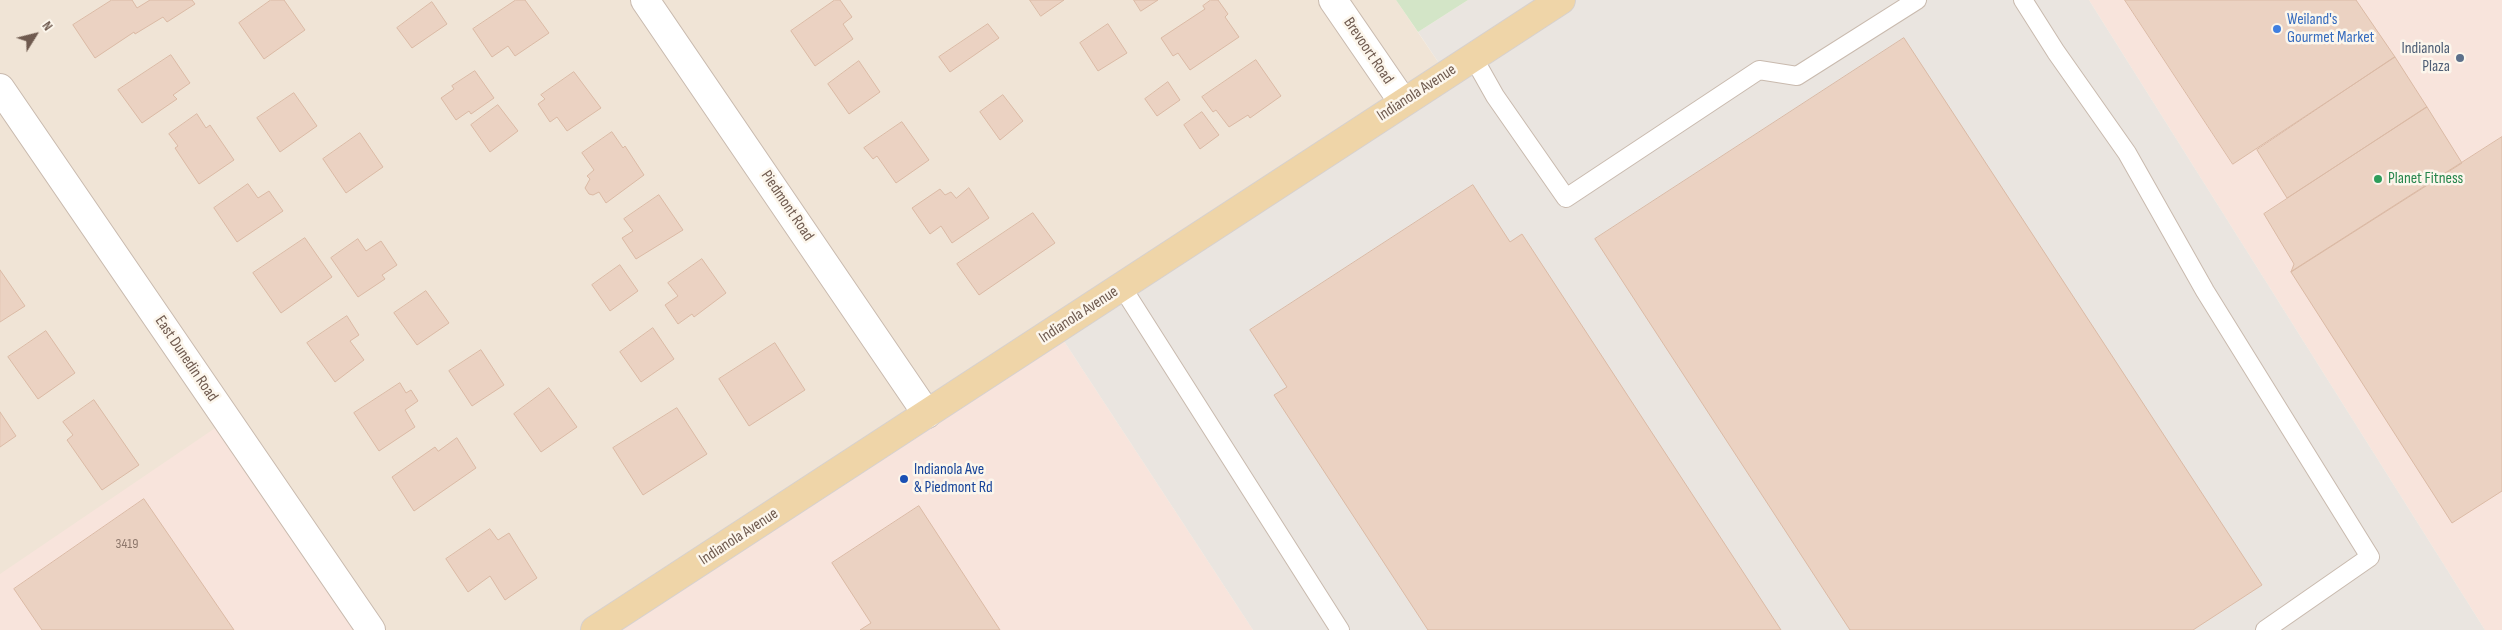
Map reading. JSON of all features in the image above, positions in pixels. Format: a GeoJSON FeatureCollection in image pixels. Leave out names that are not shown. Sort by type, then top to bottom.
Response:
{"type":"FeatureCollection","features":[{"type":"Feature","properties":{"kind":"main road","name":"Indianola Avenue"},"geometry":{"type":"LineString","coordinates":[[595,630],[1561,0]]}},
{"type":"Feature","properties":{"kind":"street","name":"Piedmont Road"},"geometry":{"type":"LineString","coordinates":[[645,0],[927,414]]}},
{"type":"Feature","properties":{"kind":"street","name":"Brevoort Road"},"geometry":{"type":"LineString","coordinates":[[1333,0],[1403,102]]}},
{"type":"Feature","properties":{"kind":"street","name":"East Dunedin Road"},"geometry":{"type":"LineString","coordinates":[[0,88],[371,630]]}},
{"type":"Feature","properties":{"kind":"lane"},"geometry":{"type":"LineString","coordinates":[[1473,57],[1496,96],[1566,198],[1759,70],[1798,76],[1917,0]]}},
{"type":"Feature","properties":{"kind":"lane"},"geometry":{"type":"LineString","coordinates":[[2023,0],[2056,52],[2127,153],[2205,291],[2370,557],[2265,630]]}},
{"type":"Feature","properties":{"kind":"lane"},"geometry":{"type":"LineString","coordinates":[[1122,287],[1340,630]]}},
{"type":"Feature","properties":{"kind":"shaded area"},"geometry":{"type":"Polygon","coordinates":[[[0,0],[1396,0],[1449,78],[598,630],[374,630],[0,574],[0,0]]]}},
{"type":"Feature","properties":{"kind":"shaded area"},"geometry":{"type":"Polygon","coordinates":[[[1468,0],[2089,0],[2485,630],[1253,630],[1058,332],[1449,78],[1418,32],[1468,0]]]}},
{"type":"Feature","properties":{"kind":"shaded area","name":"Indianola Plaza"},"geometry":{"type":"Polygon","coordinates":[[[2089,0],[2502,0],[2502,630],[2485,630],[2089,0]]]}},
{"type":"Feature","properties":{"kind":"shaded area"},"geometry":{"type":"Polygon","coordinates":[[[1058,332],[1253,630],[598,630],[1058,332]]]}},
{"type":"Feature","properties":{"kind":"shaded area"},"geometry":{"type":"Polygon","coordinates":[[[227,420],[374,630],[0,630],[0,574],[227,420]]]}},
{"type":"Feature","properties":{"kind":"green space"},"geometry":{"type":"Polygon","coordinates":[[[1396,0],[1468,0],[1418,32],[1396,0]]]}},
{"type":"Feature","properties":{"kind":"building"},"geometry":{"type":"Polygon","coordinates":[[[112,0],[132,0],[137,8],[150,0],[192,0],[195,4],[167,22],[163,17],[135,34],[134,32],[95,58],[73,25],[112,0]]]}},
{"type":"Feature","properties":{"kind":"building"},"geometry":{"type":"Polygon","coordinates":[[[271,0],[284,0],[305,30],[264,59],[239,23],[271,0]]]}},
{"type":"Feature","properties":{"kind":"building"},"geometry":{"type":"Polygon","coordinates":[[[516,0],[525,0],[549,33],[515,56],[508,46],[492,57],[473,29],[516,0]]]}},
{"type":"Feature","properties":{"kind":"building"},"geometry":{"type":"Polygon","coordinates":[[[835,0],[840,0],[852,17],[843,24],[853,39],[815,66],[791,31],[835,0]]]}},
{"type":"Feature","properties":{"kind":"building"},"geometry":{"type":"Polygon","coordinates":[[[1030,0],[1064,0],[1041,16],[1030,0]]]}},
{"type":"Feature","properties":{"kind":"building"},"geometry":{"type":"Polygon","coordinates":[[[1134,0],[1158,0],[1141,11],[1134,0]]]}},
{"type":"Feature","properties":{"kind":"building"},"geometry":{"type":"Polygon","coordinates":[[[1211,0],[1218,0],[1228,14],[1225,17],[1239,37],[1190,70],[1178,53],[1173,56],[1161,38],[1205,9],[1203,6],[1211,0]]]}},
{"type":"Feature","properties":{"kind":"building"},"geometry":{"type":"Polygon","coordinates":[[[2125,0],[2356,0],[2395,57],[2233,164],[2125,0]]]}},
{"type":"Feature","properties":{"kind":"building"},"geometry":{"type":"Polygon","coordinates":[[[432,2],[447,24],[412,48],[397,28],[432,2]]]}},
{"type":"Feature","properties":{"kind":"building"},"geometry":{"type":"Polygon","coordinates":[[[988,24],[999,38],[950,72],[939,57],[988,24]]]}},
{"type":"Feature","properties":{"kind":"building"},"geometry":{"type":"Polygon","coordinates":[[[1108,24],[1127,53],[1098,71],[1080,43],[1108,24]]]}},
{"type":"Feature","properties":{"kind":"building"},"geometry":{"type":"Polygon","coordinates":[[[1904,38],[2262,585],[2193,630],[1850,630],[1595,239],[1904,38]]]}},
{"type":"Feature","properties":{"kind":"building"},"geometry":{"type":"Polygon","coordinates":[[[171,55],[190,83],[173,95],[177,99],[142,123],[118,90],[171,55]]]}},
{"type":"Feature","properties":{"kind":"building"},"geometry":{"type":"Polygon","coordinates":[[[2395,57],[2427,107],[2287,198],[2257,150],[2395,57]]]}},
{"type":"Feature","properties":{"kind":"building"},"geometry":{"type":"Polygon","coordinates":[[[1256,60],[1281,96],[1250,118],[1248,115],[1229,127],[1216,110],[1213,112],[1202,97],[1256,60]]]}},
{"type":"Feature","properties":{"kind":"building"},"geometry":{"type":"Polygon","coordinates":[[[859,61],[880,92],[849,114],[828,84],[859,61]]]}},
{"type":"Feature","properties":{"kind":"building"},"geometry":{"type":"Polygon","coordinates":[[[475,71],[494,98],[471,114],[469,111],[456,120],[441,98],[454,89],[452,86],[475,71]]]}},
{"type":"Feature","properties":{"kind":"building"},"geometry":{"type":"Polygon","coordinates":[[[574,72],[601,108],[567,131],[557,117],[550,122],[538,104],[545,99],[541,95],[574,72]]]}},
{"type":"Feature","properties":{"kind":"building"},"geometry":{"type":"Polygon","coordinates":[[[1168,82],[1180,100],[1157,116],[1145,99],[1168,82]]]}},
{"type":"Feature","properties":{"kind":"building"},"geometry":{"type":"Polygon","coordinates":[[[294,93],[317,126],[280,152],[257,118],[294,93]]]}},
{"type":"Feature","properties":{"kind":"building"},"geometry":{"type":"Polygon","coordinates":[[[1003,95],[1023,121],[1000,140],[980,112],[1003,95]]]}},
{"type":"Feature","properties":{"kind":"building"},"geometry":{"type":"Polygon","coordinates":[[[498,105],[518,131],[490,152],[471,125],[498,105]]]}},
{"type":"Feature","properties":{"kind":"building"},"geometry":{"type":"Polygon","coordinates":[[[2427,107],[2462,163],[2291,272],[2294,264],[2264,214],[2427,107]]]}},
{"type":"Feature","properties":{"kind":"building"},"geometry":{"type":"Polygon","coordinates":[[[1202,112],[1219,135],[1200,149],[1184,125],[1202,112]]]}},
{"type":"Feature","properties":{"kind":"building"},"geometry":{"type":"Polygon","coordinates":[[[197,114],[206,128],[210,125],[234,160],[199,184],[175,148],[178,146],[169,134],[197,114]]]}},
{"type":"Feature","properties":{"kind":"building"},"geometry":{"type":"Polygon","coordinates":[[[902,122],[929,160],[896,183],[877,156],[873,159],[864,148],[902,122]]]}},
{"type":"Feature","properties":{"kind":"building"},"geometry":{"type":"Polygon","coordinates":[[[612,132],[623,148],[625,146],[644,175],[606,203],[599,192],[593,195],[589,194],[585,188],[590,179],[587,176],[594,170],[582,153],[612,132]]]}},
{"type":"Feature","properties":{"kind":"building"},"geometry":{"type":"Polygon","coordinates":[[[360,133],[383,167],[346,193],[323,159],[360,133]]]}},
{"type":"Feature","properties":{"kind":"building"},"geometry":{"type":"Polygon","coordinates":[[[2502,137],[2502,491],[2452,523],[2291,272],[2502,137]]]}},
{"type":"Feature","properties":{"kind":"building"},"geometry":{"type":"Polygon","coordinates":[[[248,184],[258,198],[269,191],[283,211],[237,242],[214,208],[248,184]]]}},
{"type":"Feature","properties":{"kind":"building"},"geometry":{"type":"Polygon","coordinates":[[[1473,185],[1510,242],[1522,234],[1781,630],[1428,630],[1274,395],[1287,387],[1250,330],[1473,185]]]}},
{"type":"Feature","properties":{"kind":"building"},"geometry":{"type":"Polygon","coordinates":[[[969,188],[989,218],[952,243],[941,226],[930,234],[912,208],[940,189],[945,195],[951,192],[956,198],[969,188]]]}},
{"type":"Feature","properties":{"kind":"building"},"geometry":{"type":"Polygon","coordinates":[[[659,195],[683,230],[636,259],[622,238],[633,231],[624,219],[659,195]]]}},
{"type":"Feature","properties":{"kind":"building"},"geometry":{"type":"Polygon","coordinates":[[[1033,213],[1055,243],[979,295],[957,264],[1033,213]]]}},
{"type":"Feature","properties":{"kind":"building"},"geometry":{"type":"Polygon","coordinates":[[[305,238],[332,277],[281,313],[253,273],[305,238]]]}},
{"type":"Feature","properties":{"kind":"building"},"geometry":{"type":"Polygon","coordinates":[[[358,239],[366,251],[381,241],[397,265],[382,275],[385,279],[358,297],[331,258],[358,239]]]}},
{"type":"Feature","properties":{"kind":"building"},"geometry":{"type":"Polygon","coordinates":[[[702,259],[726,293],[694,317],[692,314],[678,324],[665,305],[678,296],[668,283],[702,259]]]}},
{"type":"Feature","properties":{"kind":"building"},"geometry":{"type":"Polygon","coordinates":[[[620,265],[638,291],[610,311],[592,285],[620,265]]]}},
{"type":"Feature","properties":{"kind":"building"},"geometry":{"type":"Polygon","coordinates":[[[0,270],[25,306],[0,322],[0,270]]]}},
{"type":"Feature","properties":{"kind":"building"},"geometry":{"type":"Polygon","coordinates":[[[426,291],[449,323],[417,345],[394,313],[426,291]]]}},
{"type":"Feature","properties":{"kind":"building"},"geometry":{"type":"Polygon","coordinates":[[[347,316],[359,335],[350,341],[364,360],[335,382],[307,343],[347,316]]]}},
{"type":"Feature","properties":{"kind":"building"},"geometry":{"type":"Polygon","coordinates":[[[653,328],[674,359],[641,382],[620,352],[653,328]]]}},
{"type":"Feature","properties":{"kind":"building"},"geometry":{"type":"Polygon","coordinates":[[[46,331],[75,373],[38,399],[8,357],[46,331]]]}},
{"type":"Feature","properties":{"kind":"building"},"geometry":{"type":"Polygon","coordinates":[[[775,343],[805,390],[749,426],[719,379],[775,343]]]}},
{"type":"Feature","properties":{"kind":"building"},"geometry":{"type":"Polygon","coordinates":[[[481,350],[504,385],[472,406],[449,371],[481,350]]]}},
{"type":"Feature","properties":{"kind":"building"},"geometry":{"type":"Polygon","coordinates":[[[400,383],[406,393],[411,390],[418,401],[405,410],[415,427],[379,451],[354,413],[400,383]]]}},
{"type":"Feature","properties":{"kind":"building"},"geometry":{"type":"Polygon","coordinates":[[[549,388],[577,427],[541,452],[514,414],[549,388]]]}},
{"type":"Feature","properties":{"kind":"building"},"geometry":{"type":"Polygon","coordinates":[[[94,400],[139,465],[102,490],[67,440],[73,435],[63,422],[94,400]]]}},
{"type":"Feature","properties":{"kind":"building"},"geometry":{"type":"Polygon","coordinates":[[[677,408],[707,454],[643,495],[613,448],[677,408]]]}},
{"type":"Feature","properties":{"kind":"building"},"geometry":{"type":"Polygon","coordinates":[[[0,412],[16,436],[0,447],[0,412]]]}},
{"type":"Feature","properties":{"kind":"building"},"geometry":{"type":"Polygon","coordinates":[[[457,438],[476,468],[414,511],[392,477],[435,447],[438,451],[457,438]]]}},
{"type":"Feature","properties":{"kind":"building"},"geometry":{"type":"Polygon","coordinates":[[[144,499],[234,630],[42,630],[14,589],[144,499]]]}},
{"type":"Feature","properties":{"kind":"building"},"geometry":{"type":"Polygon","coordinates":[[[919,506],[1000,630],[860,630],[871,623],[832,563],[919,506]]]}},
{"type":"Feature","properties":{"kind":"building"},"geometry":{"type":"Polygon","coordinates":[[[490,529],[498,540],[509,533],[537,578],[505,600],[490,576],[468,592],[446,559],[490,529]]]}},
{"type":"Feature","properties":{"kind":"place","name":"Weiland's Gourmet Market"},"geometry":{"type":"Point","coordinates":[2277,29]}},
{"type":"Feature","properties":{"kind":"place","name":"Indianola Plaza"},"geometry":{"type":"Point","coordinates":[2460,58]}},
{"type":"Feature","properties":{"kind":"place","name":"Planet Fitness"},"geometry":{"type":"Point","coordinates":[2378,179]}},
{"type":"Feature","properties":{"kind":"place","name":"Indianola Ave & Piedmont Rd"},"geometry":{"type":"Point","coordinates":[904,479]}}]}
